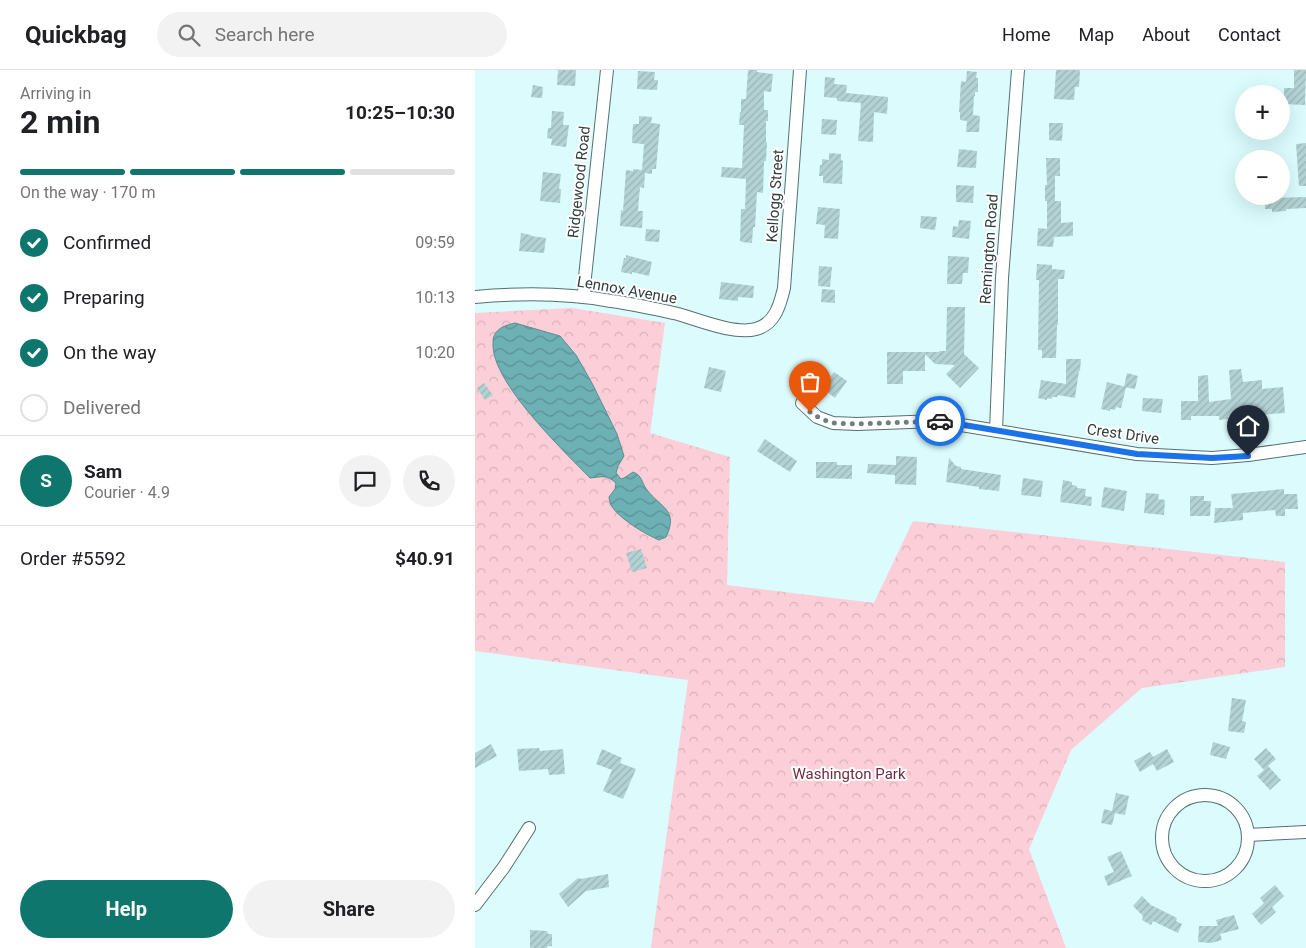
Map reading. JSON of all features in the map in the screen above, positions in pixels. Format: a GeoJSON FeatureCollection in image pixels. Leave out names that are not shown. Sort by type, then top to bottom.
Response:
{"type":"FeatureCollection","features":[{"type":"Feature","properties":{"kind":"street","name":"Ridgewood Road"},"geometry":{"type":"LineString","coordinates":[[584,297],[607,70]]}},
{"type":"Feature","properties":{"kind":"street","name":"Kellogg Street"},"geometry":{"type":"LineString","coordinates":[[770,322],[779,307],[784,288],[800,70]]}},
{"type":"Feature","properties":{"kind":"street","name":"Remington Road"},"geometry":{"type":"LineString","coordinates":[[996,431],[1002,278],[1018,70]]}},
{"type":"Feature","properties":{"kind":"street","name":"Lennox Avenue"},"geometry":{"type":"LineString","coordinates":[[475,297],[514,295],[584,297],[638,306],[741,330],[757,329],[770,322]]}},
{"type":"Feature","properties":{"kind":"street","name":"Crest Drive"},"geometry":{"type":"LineString","coordinates":[[802,403],[817,417],[833,423],[937,421],[1137,454],[1212,458],[1248,456],[1306,448]]}},
{"type":"Feature","properties":{"kind":"street"},"geometry":{"type":"LineString","coordinates":[[1202,794],[1216,795],[1228,801],[1242,816],[1248,835],[1247,850],[1240,864],[1229,874],[1215,880],[1200,881],[1185,877],[1173,868],[1165,855],[1161,840],[1163,826],[1168,814],[1177,804],[1189,797],[1202,794]]}},
{"type":"Feature","properties":{"kind":"street"},"geometry":{"type":"LineString","coordinates":[[475,905],[504,867],[529,828]]}},
{"type":"Feature","properties":{"kind":"street"},"geometry":{"type":"LineString","coordinates":[[1248,835],[1306,832]]}},
{"type":"Feature","properties":{"kind":"green space","name":"Washington Park"},"geometry":{"type":"Polygon","coordinates":[[[572,308],[665,323],[650,433],[730,457],[727,585],[874,603],[913,521],[1285,562],[1285,667],[1142,688],[1071,750],[1029,849],[1066,948],[651,948],[688,680],[475,651],[475,313],[572,308]]]}},
{"type":"Feature","properties":{"kind":"water"},"geometry":{"type":"Polygon","coordinates":[[[515,323],[560,336],[576,355],[617,434],[624,456],[616,473],[621,479],[633,472],[636,474],[652,496],[667,510],[670,521],[666,537],[659,540],[632,525],[619,515],[611,505],[609,498],[615,489],[616,483],[607,477],[590,478],[547,434],[516,396],[496,360],[493,344],[498,330],[515,323]]]}},
{"type":"Feature","properties":{"kind":"building"},"geometry":{"type":"Polygon","coordinates":[[[558,70],[576,70],[575,86],[557,85],[558,70]]]}},
{"type":"Feature","properties":{"kind":"building"},"geometry":{"type":"Polygon","coordinates":[[[748,70],[773,74],[771,92],[764,91],[764,110],[768,110],[768,121],[766,121],[766,161],[764,161],[763,193],[757,192],[752,243],[740,241],[741,209],[745,209],[746,179],[721,177],[722,167],[742,168],[744,125],[739,125],[741,99],[746,99],[748,70]]]}},
{"type":"Feature","properties":{"kind":"building"},"geometry":{"type":"Polygon","coordinates":[[[1056,70],[1080,70],[1079,87],[1075,87],[1074,100],[1054,99],[1056,70]]]}},
{"type":"Feature","properties":{"kind":"building"},"geometry":{"type":"Polygon","coordinates":[[[1294,70],[1306,70],[1305,105],[1290,104],[1290,88],[1294,88],[1294,70]]]}},
{"type":"Feature","properties":{"kind":"building"},"geometry":{"type":"Polygon","coordinates":[[[638,71],[655,72],[654,80],[658,80],[657,90],[637,89],[638,71]]]}},
{"type":"Feature","properties":{"kind":"building"},"geometry":{"type":"Polygon","coordinates":[[[967,71],[977,72],[978,92],[975,92],[974,96],[973,115],[980,116],[979,132],[966,132],[967,121],[960,120],[961,81],[966,82],[967,71]]]}},
{"type":"Feature","properties":{"kind":"building"},"geometry":{"type":"Polygon","coordinates":[[[825,77],[835,78],[834,84],[847,85],[846,93],[888,97],[887,114],[874,112],[873,142],[858,141],[861,103],[837,101],[837,98],[824,97],[825,77]]]}},
{"type":"Feature","properties":{"kind":"building"},"geometry":{"type":"Polygon","coordinates":[[[533,85],[543,87],[542,98],[531,97],[533,85]]]}},
{"type":"Feature","properties":{"kind":"building"},"geometry":{"type":"Polygon","coordinates":[[[552,111],[564,112],[563,125],[569,125],[566,147],[551,145],[552,139],[547,138],[548,128],[551,128],[552,111]]]}},
{"type":"Feature","properties":{"kind":"building"},"geometry":{"type":"Polygon","coordinates":[[[639,116],[652,117],[651,123],[660,124],[656,169],[652,169],[652,174],[645,173],[644,188],[640,187],[638,211],[643,211],[642,228],[620,226],[626,170],[642,170],[644,144],[632,143],[633,124],[639,124],[639,116]]]}},
{"type":"Feature","properties":{"kind":"building"},"geometry":{"type":"Polygon","coordinates":[[[822,119],[837,120],[836,135],[821,134],[822,119]]]}},
{"type":"Feature","properties":{"kind":"building"},"geometry":{"type":"Polygon","coordinates":[[[1049,123],[1063,123],[1062,141],[1049,140],[1049,123]]]}},
{"type":"Feature","properties":{"kind":"building"},"geometry":{"type":"Polygon","coordinates":[[[1306,143],[1306,186],[1299,186],[1296,144],[1306,143]]]}},
{"type":"Feature","properties":{"kind":"building"},"geometry":{"type":"Polygon","coordinates":[[[959,149],[977,151],[976,168],[957,167],[959,149]]]}},
{"type":"Feature","properties":{"kind":"building"},"geometry":{"type":"Polygon","coordinates":[[[829,153],[841,154],[841,160],[843,161],[842,184],[823,183],[823,176],[819,176],[822,159],[829,160],[829,153]]]}},
{"type":"Feature","properties":{"kind":"building"},"geometry":{"type":"Polygon","coordinates":[[[1046,158],[1060,158],[1060,176],[1055,176],[1055,201],[1061,201],[1061,223],[1073,222],[1073,236],[1054,237],[1053,247],[1037,246],[1038,228],[1047,229],[1047,201],[1045,201],[1045,185],[1047,185],[1046,158]]]}},
{"type":"Feature","properties":{"kind":"building"},"geometry":{"type":"Polygon","coordinates":[[[543,172],[561,174],[560,203],[540,201],[543,172]]]}},
{"type":"Feature","properties":{"kind":"building"},"geometry":{"type":"Polygon","coordinates":[[[956,185],[974,186],[973,203],[956,202],[956,185]]]}},
{"type":"Feature","properties":{"kind":"building"},"geometry":{"type":"Polygon","coordinates":[[[1290,197],[1306,197],[1306,208],[1272,212],[1272,209],[1265,209],[1265,205],[1290,205],[1290,197]]]}},
{"type":"Feature","properties":{"kind":"building"},"geometry":{"type":"Polygon","coordinates":[[[818,207],[840,209],[838,239],[824,238],[825,225],[816,224],[818,207]]]}},
{"type":"Feature","properties":{"kind":"building"},"geometry":{"type":"Polygon","coordinates":[[[921,216],[937,217],[935,230],[920,228],[921,216]]]}},
{"type":"Feature","properties":{"kind":"building"},"geometry":{"type":"Polygon","coordinates":[[[959,220],[971,221],[969,239],[952,237],[953,226],[958,227],[959,220]]]}},
{"type":"Feature","properties":{"kind":"building"},"geometry":{"type":"Polygon","coordinates":[[[646,229],[660,230],[659,242],[645,241],[646,229]]]}},
{"type":"Feature","properties":{"kind":"building"},"geometry":{"type":"Polygon","coordinates":[[[521,233],[546,238],[544,253],[519,251],[521,233]]]}},
{"type":"Feature","properties":{"kind":"building"},"geometry":{"type":"Polygon","coordinates":[[[626,255],[652,262],[649,276],[632,272],[632,274],[621,272],[626,255]]]}},
{"type":"Feature","properties":{"kind":"building"},"geometry":{"type":"Polygon","coordinates":[[[948,256],[969,257],[968,273],[963,273],[962,284],[947,284],[948,256]]]}},
{"type":"Feature","properties":{"kind":"building"},"geometry":{"type":"Polygon","coordinates":[[[1037,264],[1052,265],[1052,269],[1065,270],[1064,279],[1058,279],[1056,358],[1042,358],[1042,350],[1038,350],[1039,280],[1036,280],[1037,264]]]}},
{"type":"Feature","properties":{"kind":"building"},"geometry":{"type":"Polygon","coordinates":[[[819,266],[832,267],[830,287],[818,286],[819,266]]]}},
{"type":"Feature","properties":{"kind":"building"},"geometry":{"type":"Polygon","coordinates":[[[721,282],[754,286],[753,298],[738,297],[738,301],[719,299],[721,282]]]}},
{"type":"Feature","properties":{"kind":"building"},"geometry":{"type":"Polygon","coordinates":[[[822,289],[835,290],[835,303],[821,302],[822,289]]]}},
{"type":"Feature","properties":{"kind":"building"},"geometry":{"type":"Polygon","coordinates":[[[947,307],[965,307],[964,354],[979,368],[960,388],[946,374],[955,365],[935,364],[925,354],[925,371],[903,371],[903,384],[887,384],[887,352],[946,351],[947,307]]]}},
{"type":"Feature","properties":{"kind":"building"},"geometry":{"type":"Polygon","coordinates":[[[1066,359],[1081,359],[1075,398],[1058,395],[1057,397],[1052,397],[1052,399],[1047,398],[1047,400],[1038,398],[1041,380],[1066,384],[1066,359]]]}},
{"type":"Feature","properties":{"kind":"building"},"geometry":{"type":"Polygon","coordinates":[[[709,367],[726,371],[721,392],[704,388],[709,367]]]}},
{"type":"Feature","properties":{"kind":"building"},"geometry":{"type":"Polygon","coordinates":[[[1241,369],[1243,382],[1262,380],[1262,389],[1283,387],[1285,413],[1257,415],[1257,410],[1233,413],[1233,415],[1228,416],[1228,419],[1219,420],[1219,416],[1191,416],[1191,420],[1181,420],[1181,401],[1198,401],[1198,376],[1208,375],[1209,402],[1231,399],[1229,370],[1241,369]]]}},
{"type":"Feature","properties":{"kind":"building"},"geometry":{"type":"Polygon","coordinates":[[[834,372],[847,381],[835,398],[822,388],[834,372]]]}},
{"type":"Feature","properties":{"kind":"building"},"geometry":{"type":"Polygon","coordinates":[[[1127,373],[1138,376],[1135,389],[1124,387],[1127,373]]]}},
{"type":"Feature","properties":{"kind":"building"},"geometry":{"type":"Polygon","coordinates":[[[1107,382],[1126,387],[1121,408],[1116,407],[1115,410],[1110,409],[1110,411],[1101,409],[1107,382]]]}},
{"type":"Feature","properties":{"kind":"building"},"geometry":{"type":"Polygon","coordinates":[[[484,383],[493,395],[485,400],[477,388],[484,383]]]}},
{"type":"Feature","properties":{"kind":"building"},"geometry":{"type":"Polygon","coordinates":[[[1143,398],[1163,399],[1161,413],[1142,411],[1143,398]]]}},
{"type":"Feature","properties":{"kind":"building"},"geometry":{"type":"Polygon","coordinates":[[[765,439],[797,461],[790,472],[757,451],[765,439]]]}},
{"type":"Feature","properties":{"kind":"building"},"geometry":{"type":"Polygon","coordinates":[[[896,456],[917,457],[916,485],[895,484],[895,475],[867,473],[868,464],[896,465],[896,456]]]}},
{"type":"Feature","properties":{"kind":"building"},"geometry":{"type":"Polygon","coordinates":[[[949,458],[961,469],[1001,475],[999,491],[946,482],[949,458]]]}},
{"type":"Feature","properties":{"kind":"building"},"geometry":{"type":"Polygon","coordinates":[[[816,462],[837,462],[837,465],[852,465],[852,479],[816,478],[816,462]]]}},
{"type":"Feature","properties":{"kind":"building"},"geometry":{"type":"Polygon","coordinates":[[[1023,478],[1043,481],[1041,497],[1021,495],[1023,478]]]}},
{"type":"Feature","properties":{"kind":"building"},"geometry":{"type":"Polygon","coordinates":[[[1063,480],[1072,482],[1072,485],[1077,486],[1077,488],[1086,489],[1085,496],[1092,497],[1091,506],[1060,502],[1063,480]]]}},
{"type":"Feature","properties":{"kind":"building"},"geometry":{"type":"Polygon","coordinates":[[[1104,487],[1127,491],[1124,511],[1101,507],[1104,487]]]}},
{"type":"Feature","properties":{"kind":"building"},"geometry":{"type":"Polygon","coordinates":[[[1284,489],[1284,494],[1297,494],[1298,509],[1285,509],[1285,516],[1276,516],[1275,510],[1243,513],[1243,520],[1214,523],[1215,508],[1233,508],[1231,494],[1284,489]]]}},
{"type":"Feature","properties":{"kind":"building"},"geometry":{"type":"Polygon","coordinates":[[[1146,493],[1159,494],[1158,499],[1165,500],[1164,515],[1144,513],[1146,493]]]}},
{"type":"Feature","properties":{"kind":"building"},"geometry":{"type":"Polygon","coordinates":[[[1190,496],[1204,496],[1204,501],[1211,501],[1210,516],[1190,516],[1190,496]]]}},
{"type":"Feature","properties":{"kind":"building"},"geometry":{"type":"Polygon","coordinates":[[[641,549],[647,568],[632,572],[626,553],[641,549]]]}},
{"type":"Feature","properties":{"kind":"building"},"geometry":{"type":"Polygon","coordinates":[[[1232,698],[1246,700],[1242,721],[1246,722],[1244,733],[1228,731],[1232,698]]]}},
{"type":"Feature","properties":{"kind":"building"},"geometry":{"type":"Polygon","coordinates":[[[1213,742],[1230,747],[1226,759],[1210,755],[1213,742]]]}},
{"type":"Feature","properties":{"kind":"building"},"geometry":{"type":"Polygon","coordinates":[[[491,744],[497,756],[475,768],[475,753],[491,744]]]}},
{"type":"Feature","properties":{"kind":"building"},"geometry":{"type":"Polygon","coordinates":[[[539,748],[540,751],[563,749],[565,774],[549,775],[548,769],[519,771],[517,749],[539,748]]]}},
{"type":"Feature","properties":{"kind":"building"},"geometry":{"type":"Polygon","coordinates":[[[1266,748],[1276,759],[1268,766],[1281,780],[1270,790],[1257,776],[1264,770],[1254,759],[1266,748]]]}},
{"type":"Feature","properties":{"kind":"building"},"geometry":{"type":"Polygon","coordinates":[[[602,749],[622,758],[620,763],[636,769],[623,799],[603,791],[612,770],[596,764],[602,749]]]}},
{"type":"Feature","properties":{"kind":"building"},"geometry":{"type":"Polygon","coordinates":[[[1167,749],[1174,762],[1157,771],[1153,764],[1140,772],[1134,761],[1150,752],[1153,757],[1167,749]]]}},
{"type":"Feature","properties":{"kind":"building"},"geometry":{"type":"Polygon","coordinates":[[[1116,793],[1129,796],[1125,815],[1115,813],[1112,825],[1101,823],[1104,809],[1112,811],[1116,793]]]}},
{"type":"Feature","properties":{"kind":"building"},"geometry":{"type":"Polygon","coordinates":[[[1121,851],[1132,876],[1108,886],[1104,876],[1114,872],[1107,857],[1121,851]]]}},
{"type":"Feature","properties":{"kind":"building"},"geometry":{"type":"Polygon","coordinates":[[[608,874],[609,887],[586,891],[568,907],[559,894],[578,878],[608,874]]]}},
{"type":"Feature","properties":{"kind":"building"},"geometry":{"type":"Polygon","coordinates":[[[1275,885],[1284,896],[1272,907],[1276,912],[1261,925],[1252,914],[1264,903],[1260,898],[1275,885]]]}},
{"type":"Feature","properties":{"kind":"building"},"geometry":{"type":"Polygon","coordinates":[[[1142,896],[1151,905],[1177,918],[1176,921],[1182,924],[1178,933],[1153,921],[1151,925],[1142,920],[1143,916],[1133,906],[1142,896]]]}},
{"type":"Feature","properties":{"kind":"building"},"geometry":{"type":"Polygon","coordinates":[[[1234,915],[1239,929],[1220,934],[1222,940],[1211,943],[1198,942],[1199,926],[1218,926],[1216,920],[1234,915]]]}},
{"type":"Feature","properties":{"kind":"building"},"geometry":{"type":"Polygon","coordinates":[[[530,930],[547,931],[548,934],[552,934],[552,946],[547,948],[530,948],[530,930]]]}},
{"type":"Feature","properties":{"kind":"way so far"},"geometry":{"type":"LineString","coordinates":[[810,412],[821,419],[833,423],[846,424],[940,421]]}},
{"type":"Feature","properties":{"kind":"route"},"geometry":{"type":"LineString","coordinates":[[940,421],[1137,454],[1212,458],[1248,456]]}}]}
